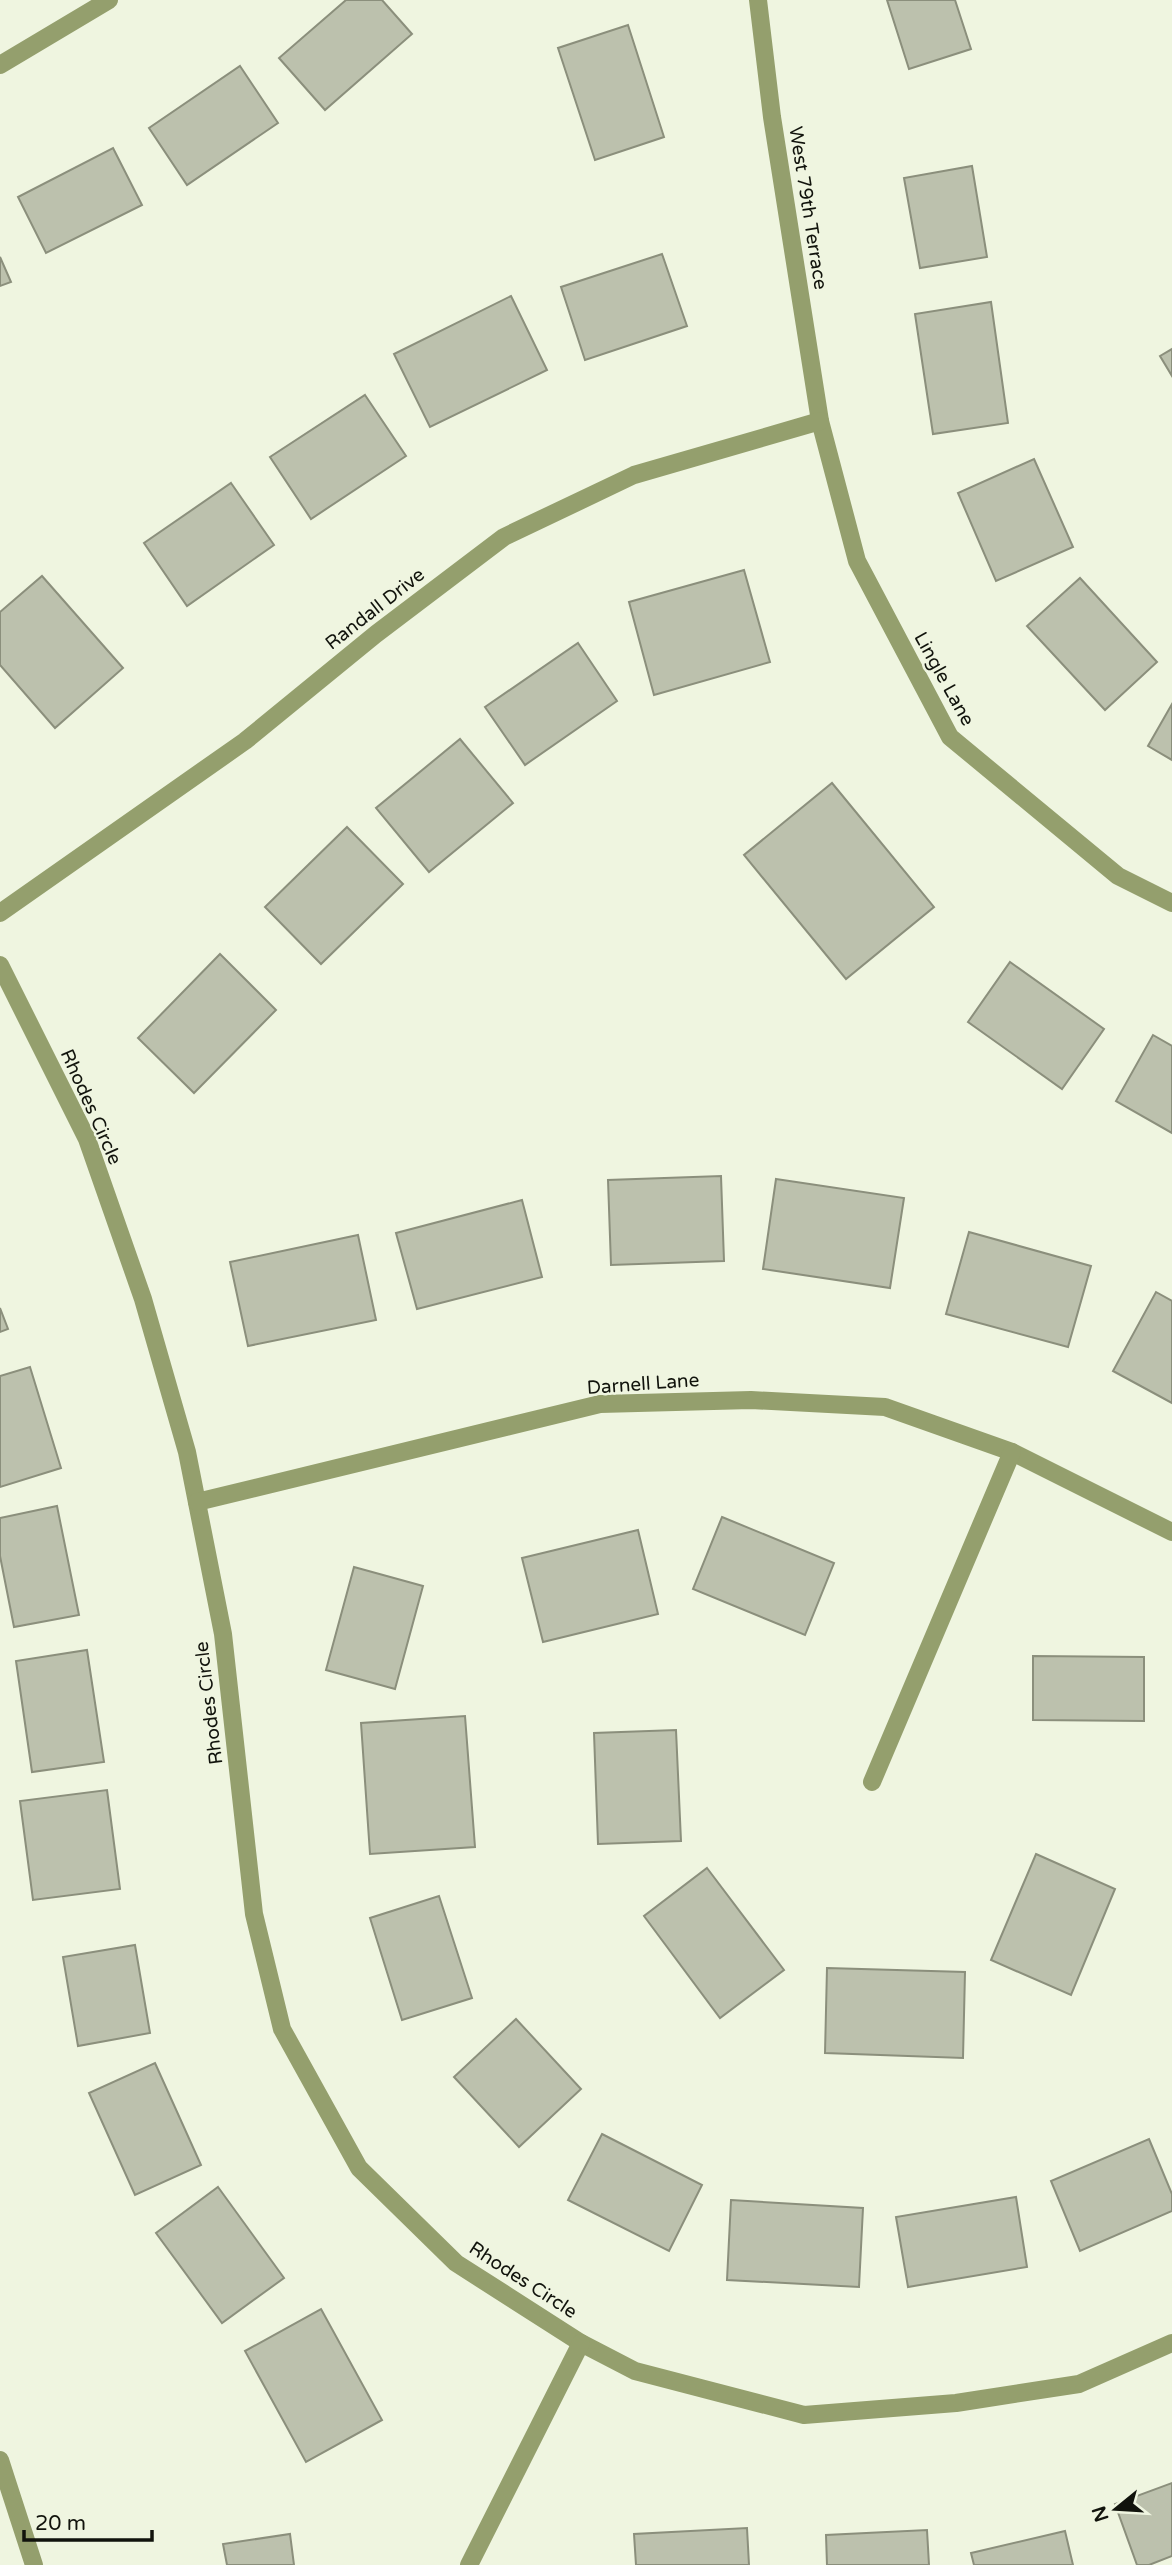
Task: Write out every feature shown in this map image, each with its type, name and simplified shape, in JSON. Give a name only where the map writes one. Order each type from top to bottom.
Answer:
[{"type":"street","points":[[0,65],[109,0]]},
{"type":"street","name":"West 79th Terrace","points":[[758,0],[772,117],[820,421]]},
{"type":"street","name":"Lingle Lane","points":[[820,421],[857,561],[950,737],[1118,876],[1172,903]]},
{"type":"street","name":"Randall Drive","points":[[0,913],[246,741],[376,634],[504,537],[634,475],[820,421]]},
{"type":"street","name":"Rhodes Circle","points":[[0,965],[87,1139],[144,1299],[187,1452],[223,1634],[254,1914],[282,2029],[359,2168],[456,2263],[581,2343],[635,2371],[804,2415],[956,2403],[1079,2384],[1172,2343]]},
{"type":"street","name":"Darnell Lane","points":[[197,1502],[600,1404],[751,1400],[885,1407],[1012,1452],[1172,1532]]},
{"type":"street","points":[[872,1782],[1012,1452]]},
{"type":"street","name":"Rhodes Circle","points":[[469,2565],[581,2343]]},
{"type":"street","points":[[0,2460],[34,2565]]},
{"type":"building","points":[[346,0],[382,0],[412,34],[325,110],[279,58]]},
{"type":"building","points":[[887,0],[955,0],[971,49],[909,69]]},
{"type":"building","points":[[628,25],[664,137],[595,160],[558,48]]},
{"type":"building","points":[[240,66],[278,123],[187,185],[149,128]]},
{"type":"building","points":[[113,148],[142,205],[46,253],[18,197]]},
{"type":"building","points":[[972,166],[987,257],[920,268],[904,178]]},
{"type":"building","points":[[662,254],[687,326],[585,360],[561,287]]},
{"type":"building","points":[[0,257],[11,282],[0,286]]},
{"type":"building","points":[[511,296],[547,370],[430,427],[394,354]]},
{"type":"building","points":[[991,302],[1008,423],[933,434],[915,314]]},
{"type":"building","points":[[1172,349],[1172,376],[1160,356]]},
{"type":"building","points":[[365,395],[406,456],[311,519],[270,457]]},
{"type":"building","points":[[1034,459],[1073,547],[996,581],[958,493]]},
{"type":"building","points":[[231,483],[274,545],[187,606],[144,543]]},
{"type":"building","points":[[744,570],[770,662],[654,695],[629,602]]},
{"type":"building","points":[[42,576],[123,668],[55,728],[0,665],[0,612]]},
{"type":"building","points":[[1080,578],[1157,662],[1105,710],[1027,626]]},
{"type":"building","points":[[578,643],[617,701],[525,765],[485,707]]},
{"type":"building","points":[[1172,704],[1172,760],[1148,746]]},
{"type":"building","points":[[460,739],[513,803],[429,872],[376,808]]},
{"type":"building","points":[[832,783],[934,907],[846,979],[744,855]]},
{"type":"building","points":[[347,827],[403,884],[321,964],[265,907]]},
{"type":"building","points":[[220,954],[276,1010],[194,1093],[138,1038]]},
{"type":"building","points":[[1010,962],[1104,1029],[1062,1089],[968,1022]]},
{"type":"building","points":[[1153,1035],[1172,1046],[1172,1133],[1116,1101]]},
{"type":"building","points":[[721,1176],[724,1261],[611,1265],[608,1180]]},
{"type":"building","points":[[776,1179],[904,1198],[890,1288],[763,1269]]},
{"type":"building","points":[[522,1200],[542,1277],[417,1309],[396,1233]]},
{"type":"building","points":[[969,1232],[1091,1266],[1068,1347],[946,1314]]},
{"type":"building","points":[[358,1235],[376,1320],[248,1346],[230,1262]]},
{"type":"building","points":[[1156,1292],[1172,1301],[1172,1403],[1113,1371]]},
{"type":"building","points":[[0,1308],[8,1329],[0,1332]]},
{"type":"building","points":[[30,1367],[61,1468],[0,1487],[0,1376]]},
{"type":"building","points":[[57,1506],[79,1615],[14,1627],[0,1556],[0,1518]]},
{"type":"building","points":[[722,1517],[834,1563],[805,1635],[693,1589]]},
{"type":"building","points":[[638,1530],[658,1614],[543,1642],[522,1558]]},
{"type":"building","points":[[354,1567],[423,1586],[395,1689],[326,1670]]},
{"type":"building","points":[[87,1650],[104,1762],[32,1772],[16,1661]]},
{"type":"building","points":[[1033,1656],[1144,1657],[1144,1721],[1033,1720]]},
{"type":"building","points":[[465,1716],[475,1847],[370,1854],[361,1723]]},
{"type":"building","points":[[676,1730],[681,1841],[598,1844],[594,1733]]},
{"type":"building","points":[[107,1790],[120,1889],[33,1900],[20,1801]]},
{"type":"building","points":[[1036,1854],[1115,1889],[1071,1995],[991,1960]]},
{"type":"building","points":[[707,1868],[784,1970],[720,2018],[644,1916]]},
{"type":"building","points":[[439,1896],[472,1998],[402,2020],[370,1918]]},
{"type":"building","points":[[135,1945],[150,2033],[78,2046],[63,1957]]},
{"type":"building","points":[[827,1968],[965,1972],[963,2058],[825,2053]]},
{"type":"building","points":[[516,2019],[581,2089],[519,2147],[454,2077]]},
{"type":"building","points":[[155,2063],[201,2165],[135,2195],[89,2093]]},
{"type":"building","points":[[602,2134],[702,2185],[669,2251],[568,2200]]},
{"type":"building","points":[[1149,2139],[1172,2194],[1172,2211],[1080,2251],[1051,2181]]},
{"type":"building","points":[[218,2187],[284,2278],[222,2323],[156,2233]]},
{"type":"building","points":[[1016,2197],[1027,2267],[908,2287],[896,2217]]},
{"type":"building","points":[[731,2200],[863,2208],[859,2287],[727,2280]]},
{"type":"building","points":[[321,2309],[382,2420],[306,2462],[245,2351]]},
{"type":"building","points":[[1172,2483],[1172,2556],[1149,2565],[1137,2565],[1115,2504]]},
{"type":"building","points":[[747,2528],[749,2565],[636,2565],[634,2534]]},
{"type":"building","points":[[927,2530],[929,2565],[827,2565],[826,2535]]},
{"type":"building","points":[[1065,2531],[1073,2565],[974,2565],[971,2553]]},
{"type":"building","points":[[290,2534],[294,2565],[227,2565],[223,2544]]}]
